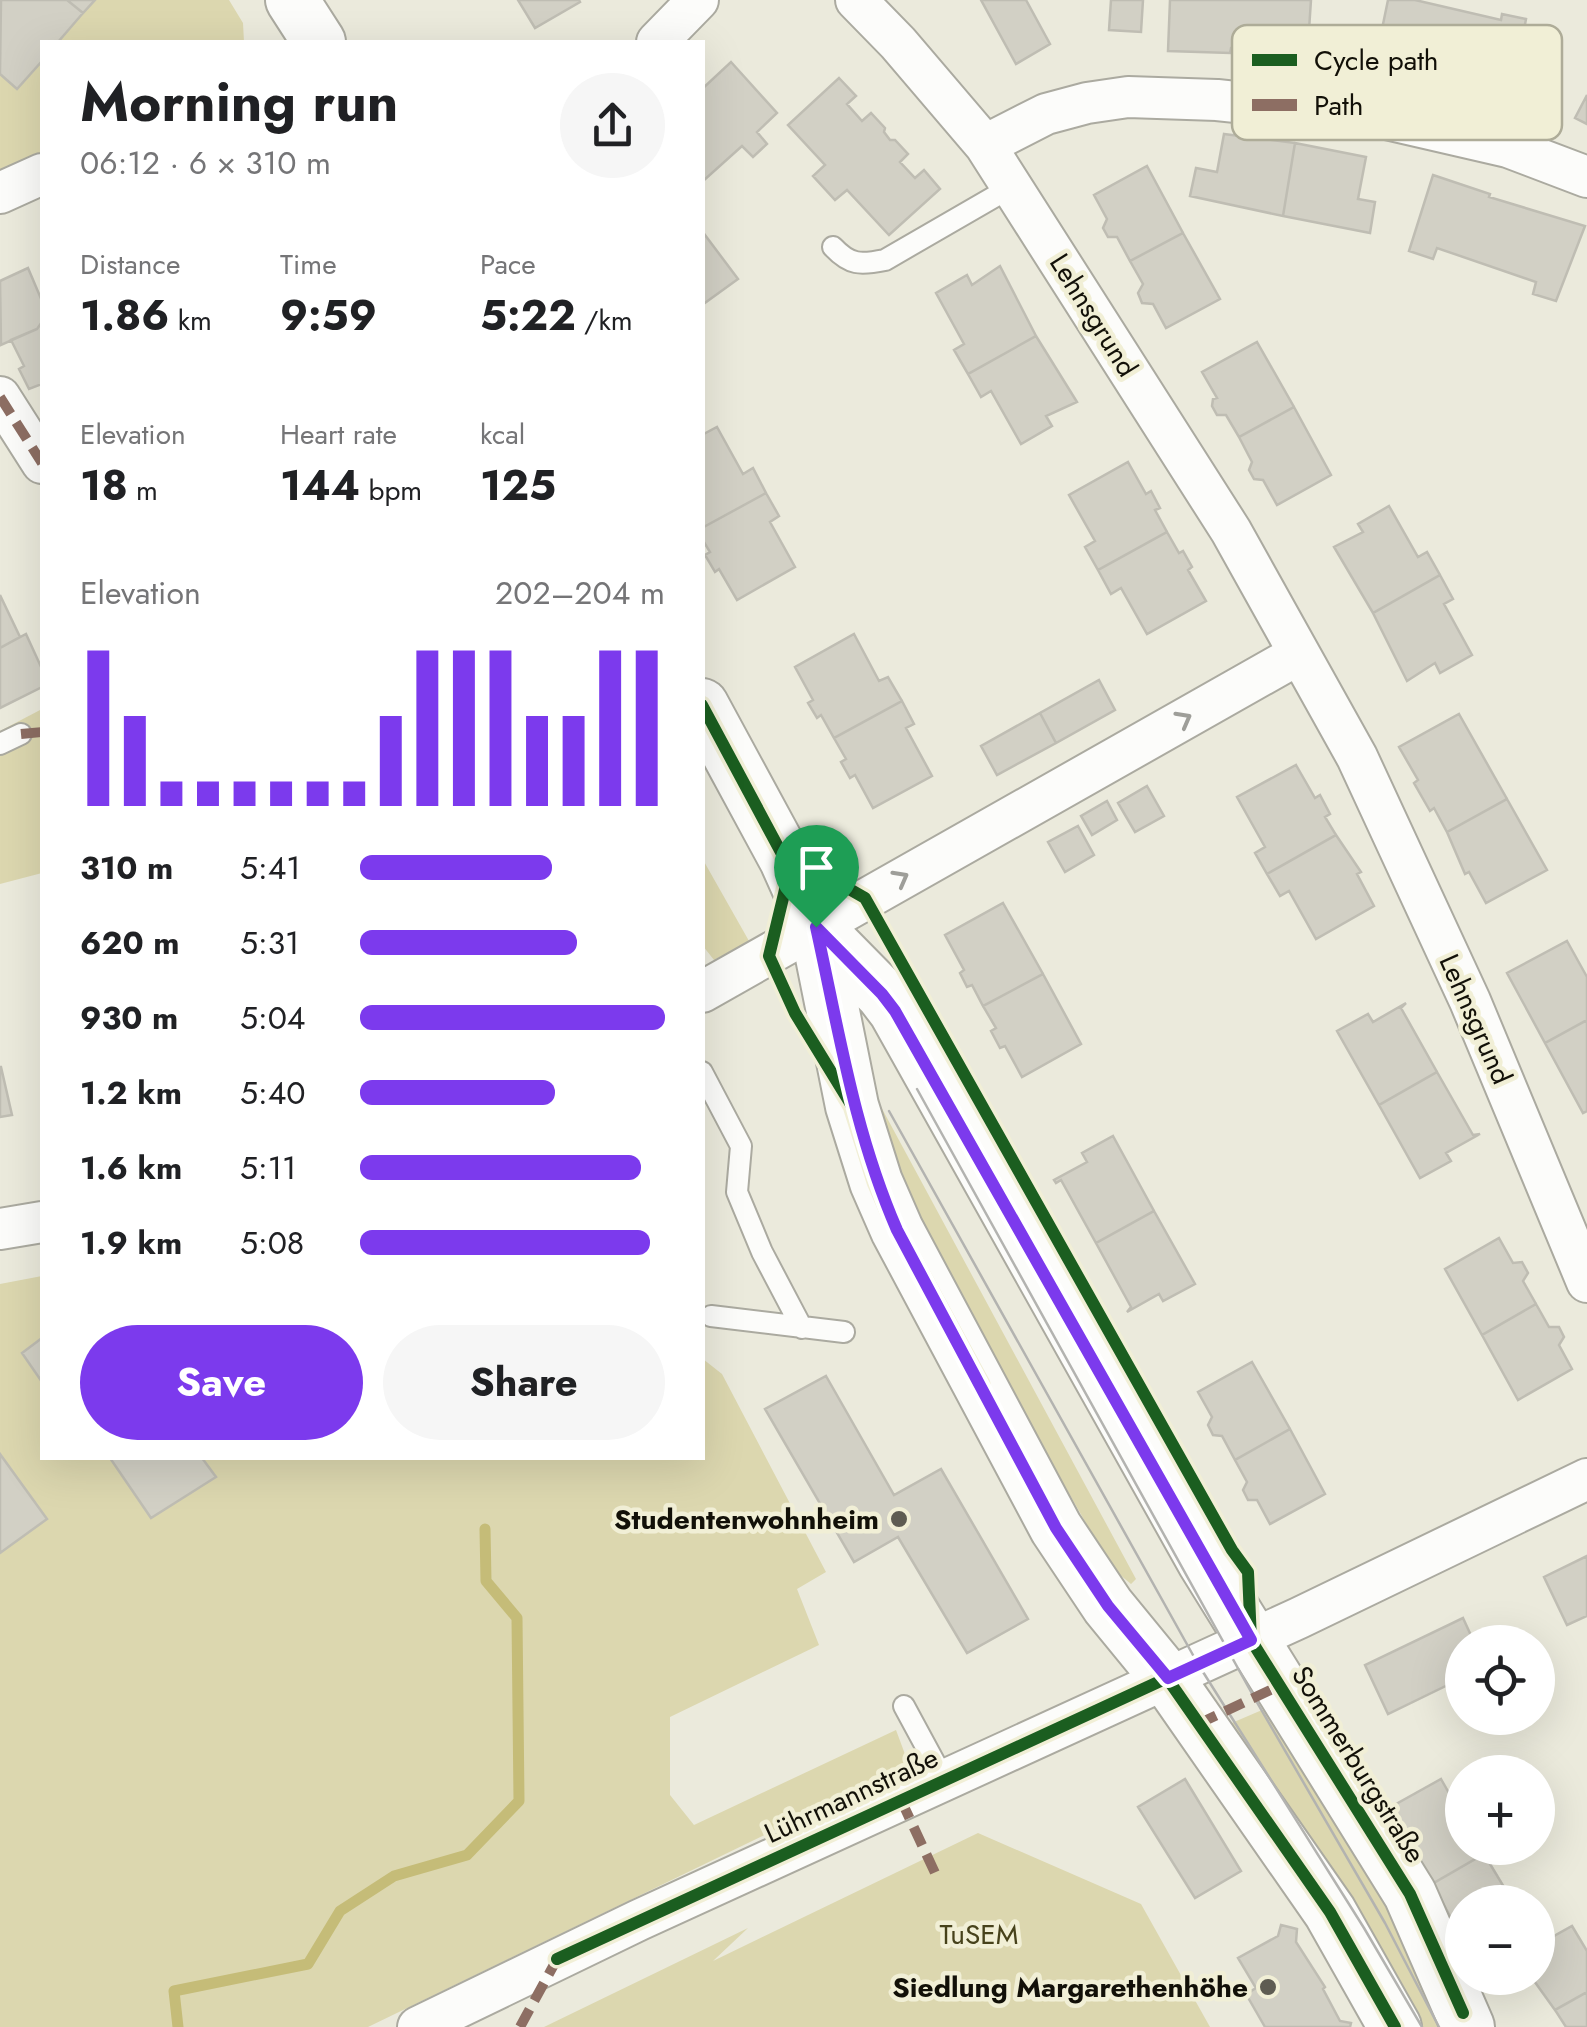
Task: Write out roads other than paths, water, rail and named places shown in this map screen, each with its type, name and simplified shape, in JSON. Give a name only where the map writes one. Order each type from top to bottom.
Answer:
[{"type":"street","points":[[292,0],[318,40]]},
{"type":"street","points":[[659,40],[698,0]]},
{"type":"street","name":"Lehnsgrund","points":[[856,0],[898,43],[985,146],[1231,530],[1357,757],[1470,1001],[1587,1282]]},
{"type":"street","points":[[985,146],[1046,114],[1087,103],[1128,97],[1232,102]]},
{"type":"street","points":[[1478,140],[1508,147],[1587,177]]},
{"type":"street","points":[[0,194],[40,175]]},
{"type":"street","points":[[0,398],[40,459]]},
{"type":"street","points":[[705,990],[1300,654]]},
{"type":"street","name":"Sommerburgstraße","points":[[705,711],[781,850],[816,927],[852,1106],[876,1182],[897,1230],[1056,1528],[1108,1606],[1168,1678],[1330,1912],[1394,2027]]},
{"type":"street","name":"Sommerburgstraße","points":[[816,927],[895,1011],[1251,1640],[1410,1894],[1470,2022]]},
{"type":"street","points":[[0,1229],[40,1222]]},
{"type":"street","name":"Lührmannstraße","points":[[418,2027],[639,1920],[1251,1640],[1587,1479]]},
{"type":"lane","points":[[832,247],[847,262],[884,260],[1013,186]]},
{"type":"lane","points":[[0,744],[21,734]]},
{"type":"lane","points":[[705,1078],[740,1146],[736,1192],[802,1328]]},
{"type":"lane","points":[[711,1316],[844,1332]]},
{"type":"lane","points":[[904,1706],[944,1780]]},
{"type":"waterway","points":[[178,2027],[174,1991],[308,1964],[340,1911],[394,1876],[467,1855],[519,1801],[517,1618],[486,1581],[485,1529]]},
{"type":"tram line","points":[[917,1089],[1255,1699],[1385,1923],[1439,2027]]},
{"type":"tram line","points":[[889,1111],[1198,1664],[1422,2027]]},
{"type":"place","name":"Studentenwohnheim","points":[[899,1519]]},
{"type":"place","name":"Siedlung Margarethenhöhe","points":[[1268,1987]]},
{"type":"park label","name":"TuSEM","points":[[979,1934]]}]
